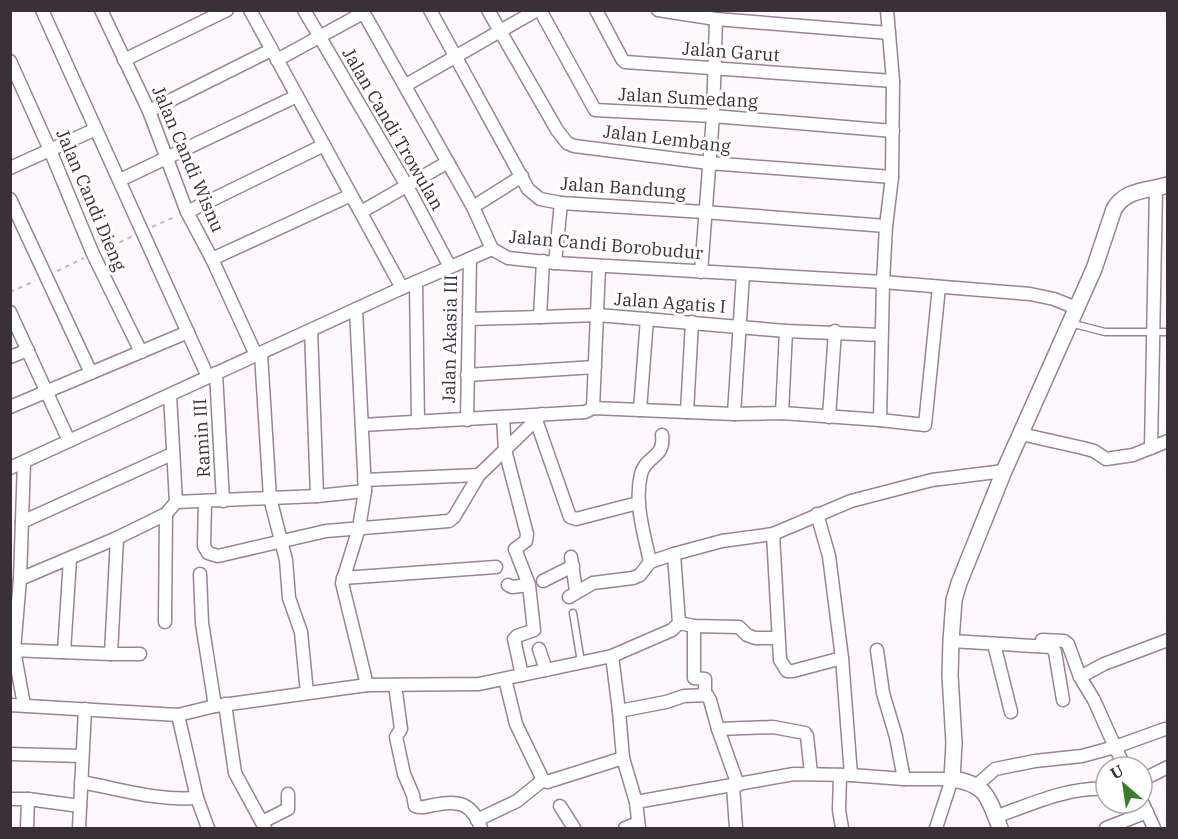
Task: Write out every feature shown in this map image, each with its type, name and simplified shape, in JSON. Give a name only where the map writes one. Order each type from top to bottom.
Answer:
[{"type":"street","points":[[42,10],[188,332],[212,375]]},
{"type":"street","name":"Jalan Candi Wisnu","points":[[101,10],[148,111],[187,212],[259,355]]},
{"type":"street","points":[[124,60],[227,10]]},
{"type":"street","points":[[250,10],[402,288]]},
{"type":"street","name":"Jalan Candi Trowulan","points":[[304,10],[407,186],[450,267]]},
{"type":"street","name":"Jalan Bandung","points":[[430,10],[528,189],[540,199],[561,203],[886,226]]},
{"type":"street","points":[[488,10],[500,32]]},
{"type":"street","points":[[406,86],[539,10]]},
{"type":"street","name":"Jalan Sumedang","points":[[539,10],[595,110],[713,116],[892,131]]},
{"type":"street","name":"Jalan Garut","points":[[596,10],[622,59],[626,62],[892,81]]},
{"type":"street","points":[[658,10],[717,19],[889,33]]},
{"type":"street","points":[[880,420],[883,282],[892,177],[892,81],[886,10]]},
{"type":"street","points":[[148,111],[319,37],[362,12]]},
{"type":"street","name":"Jalan Candi Borobudur","points":[[362,12],[473,207],[492,249],[508,258],[599,266],[883,282],[1030,294],[1054,299],[1076,308]]},
{"type":"street","points":[[701,272],[713,116],[717,19]]},
{"type":"street","name":"Jalan Lembang","points":[[500,32],[567,143],[574,146],[709,163],[892,177]]},
{"type":"street","name":"Jalan Candi Dieng","points":[[10,61],[93,254],[141,352]]},
{"type":"street","points":[[120,180],[297,96]]},
{"type":"street","points":[[10,168],[96,129]]},
{"type":"street","points":[[187,212],[324,145]]},
{"type":"street","points":[[361,212],[448,162]]},
{"type":"street","points":[[473,207],[522,176]]},
{"type":"street","points":[[936,828],[952,779],[954,743],[950,675],[951,638],[954,600],[959,583],[1004,471],[1094,268],[1114,209],[1119,200],[1128,194],[1162,187],[1153,333],[1151,448]]},
{"type":"street","points":[[212,259],[351,195]]},
{"type":"street","points":[[10,199],[91,373]]},
{"type":"street","points":[[540,317],[561,203]]},
{"type":"street","points":[[10,468],[492,249]]},
{"type":"street","name":"Jalan Akasia III","points":[[467,420],[470,259]]},
{"type":"street","points":[[593,408],[599,266]]},
{"type":"street","points":[[734,414],[743,274]]},
{"type":"street","points":[[416,282],[418,422]]},
{"type":"street","points":[[362,425],[539,417],[585,412],[593,408],[734,414],[782,413],[926,425],[939,288]]},
{"type":"street","points":[[356,309],[365,486],[359,528],[343,578],[343,590],[367,685]]},
{"type":"street","points":[[10,312],[69,441]]},
{"type":"street","name":"Jalan Agatis I","points":[[469,319],[598,315],[786,331],[881,335]]},
{"type":"street","points":[[640,410],[646,319]]},
{"type":"street","points":[[687,412],[692,322]]},
{"type":"street","points":[[311,330],[316,496]]},
{"type":"street","points":[[782,413],[786,331]]},
{"type":"street","points":[[10,407],[188,332]]},
{"type":"street","points":[[829,417],[835,332]]},
{"type":"street","points":[[10,357],[28,350]]},
{"type":"street","points":[[259,355],[270,498],[282,542],[290,598],[301,632],[307,693]]},
{"type":"street","points":[[467,375],[595,367]]},
{"type":"street","name":"Ramin III","points":[[212,375],[223,501]]},
{"type":"street","points":[[20,579],[70,559],[166,514],[176,502],[170,395]]},
{"type":"street","points":[[205,501],[204,546],[208,553],[218,556],[326,531],[442,522],[454,517],[479,475],[539,417]]},
{"type":"street","points":[[539,417],[570,518],[576,519],[638,503]]},
{"type":"street","points":[[503,418],[505,450],[528,534],[526,541],[515,549],[529,585],[534,630],[514,639],[522,675]]},
{"type":"street","points":[[1021,434],[1088,450],[1106,459],[1133,455],[1167,442]]},
{"type":"street","points":[[650,562],[638,503],[641,474],[645,466],[660,452],[663,435]]},
{"type":"street","points":[[22,522],[172,454]]},
{"type":"street","points":[[24,462],[20,579],[12,650],[24,705]]},
{"type":"street","points":[[543,582],[572,561],[573,594],[593,583],[633,578],[640,575],[650,562],[674,554],[722,541],[773,534],[851,501],[932,480],[1004,471]]},
{"type":"street","points":[[176,502],[316,496],[365,486],[479,475]]},
{"type":"street","points":[[165,622],[166,514]]},
{"type":"street","points":[[817,514],[829,556],[842,658],[846,775],[839,810],[842,828]]},
{"type":"street","points":[[773,534],[780,660],[787,671],[842,658]]},
{"type":"street","points":[[111,654],[117,538]]},
{"type":"street","points":[[10,705],[178,715],[220,705],[367,685],[479,684],[612,656],[672,630],[679,623],[674,554]]},
{"type":"street","points":[[64,652],[70,559]]},
{"type":"street","points":[[343,578],[496,567]]},
{"type":"street","points":[[200,574],[202,623],[236,773],[243,790],[264,825],[288,809],[288,794]]},
{"type":"street","points":[[508,585],[512,587],[529,585]]},
{"type":"street","points":[[679,623],[694,626],[739,627],[747,635],[755,638],[778,638]]},
{"type":"street","points":[[694,626],[693,678],[705,680],[705,695],[710,700],[736,785],[736,828]]},
{"type":"street","points":[[951,638],[994,644],[1052,647],[1055,652],[1063,700]]},
{"type":"street","points":[[951,638],[1064,641],[1068,644],[1080,677],[1094,700],[1118,755]]},
{"type":"street","points":[[1080,677],[1104,664],[1167,640]]},
{"type":"street","points":[[994,644],[1011,712]]},
{"type":"street","points":[[539,649],[546,670]]},
{"type":"street","points":[[12,650],[140,654]]},
{"type":"street","points":[[877,650],[883,693],[898,744],[904,779]]},
{"type":"street","points":[[612,656],[623,758],[636,802],[638,826],[625,828]]},
{"type":"street","points":[[505,679],[516,724],[543,780]]},
{"type":"street","points":[[395,685],[401,729],[396,737],[404,774],[415,806],[421,808],[448,802],[468,806],[479,824],[517,801],[543,780],[550,781],[623,758]]},
{"type":"street","points":[[619,711],[684,696],[705,695]]},
{"type":"street","points":[[79,828],[85,709]]},
{"type":"street","points":[[178,715],[197,798],[208,828]]},
{"type":"street","points":[[718,729],[774,727],[805,733],[811,773]]},
{"type":"street","points":[[977,785],[990,772],[1012,765],[1082,756],[1165,729]]},
{"type":"street","points":[[10,754],[82,756]]},
{"type":"street","points":[[636,802],[811,773],[904,779],[952,779],[977,785],[983,791],[998,823],[1058,794],[1094,788]]},
{"type":"street","points":[[81,782],[171,799],[197,798]]},
{"type":"street","points":[[10,799],[80,806]]},
{"type":"street","points":[[27,828],[28,799]]},
{"type":"street","points":[[560,806],[574,828]]},
{"type":"street","points":[[1106,828],[1128,815]]},
{"type":"lane","points":[[1070,322],[1105,332],[1167,332]]},
{"type":"lane","points":[[573,613],[581,662]]}]
